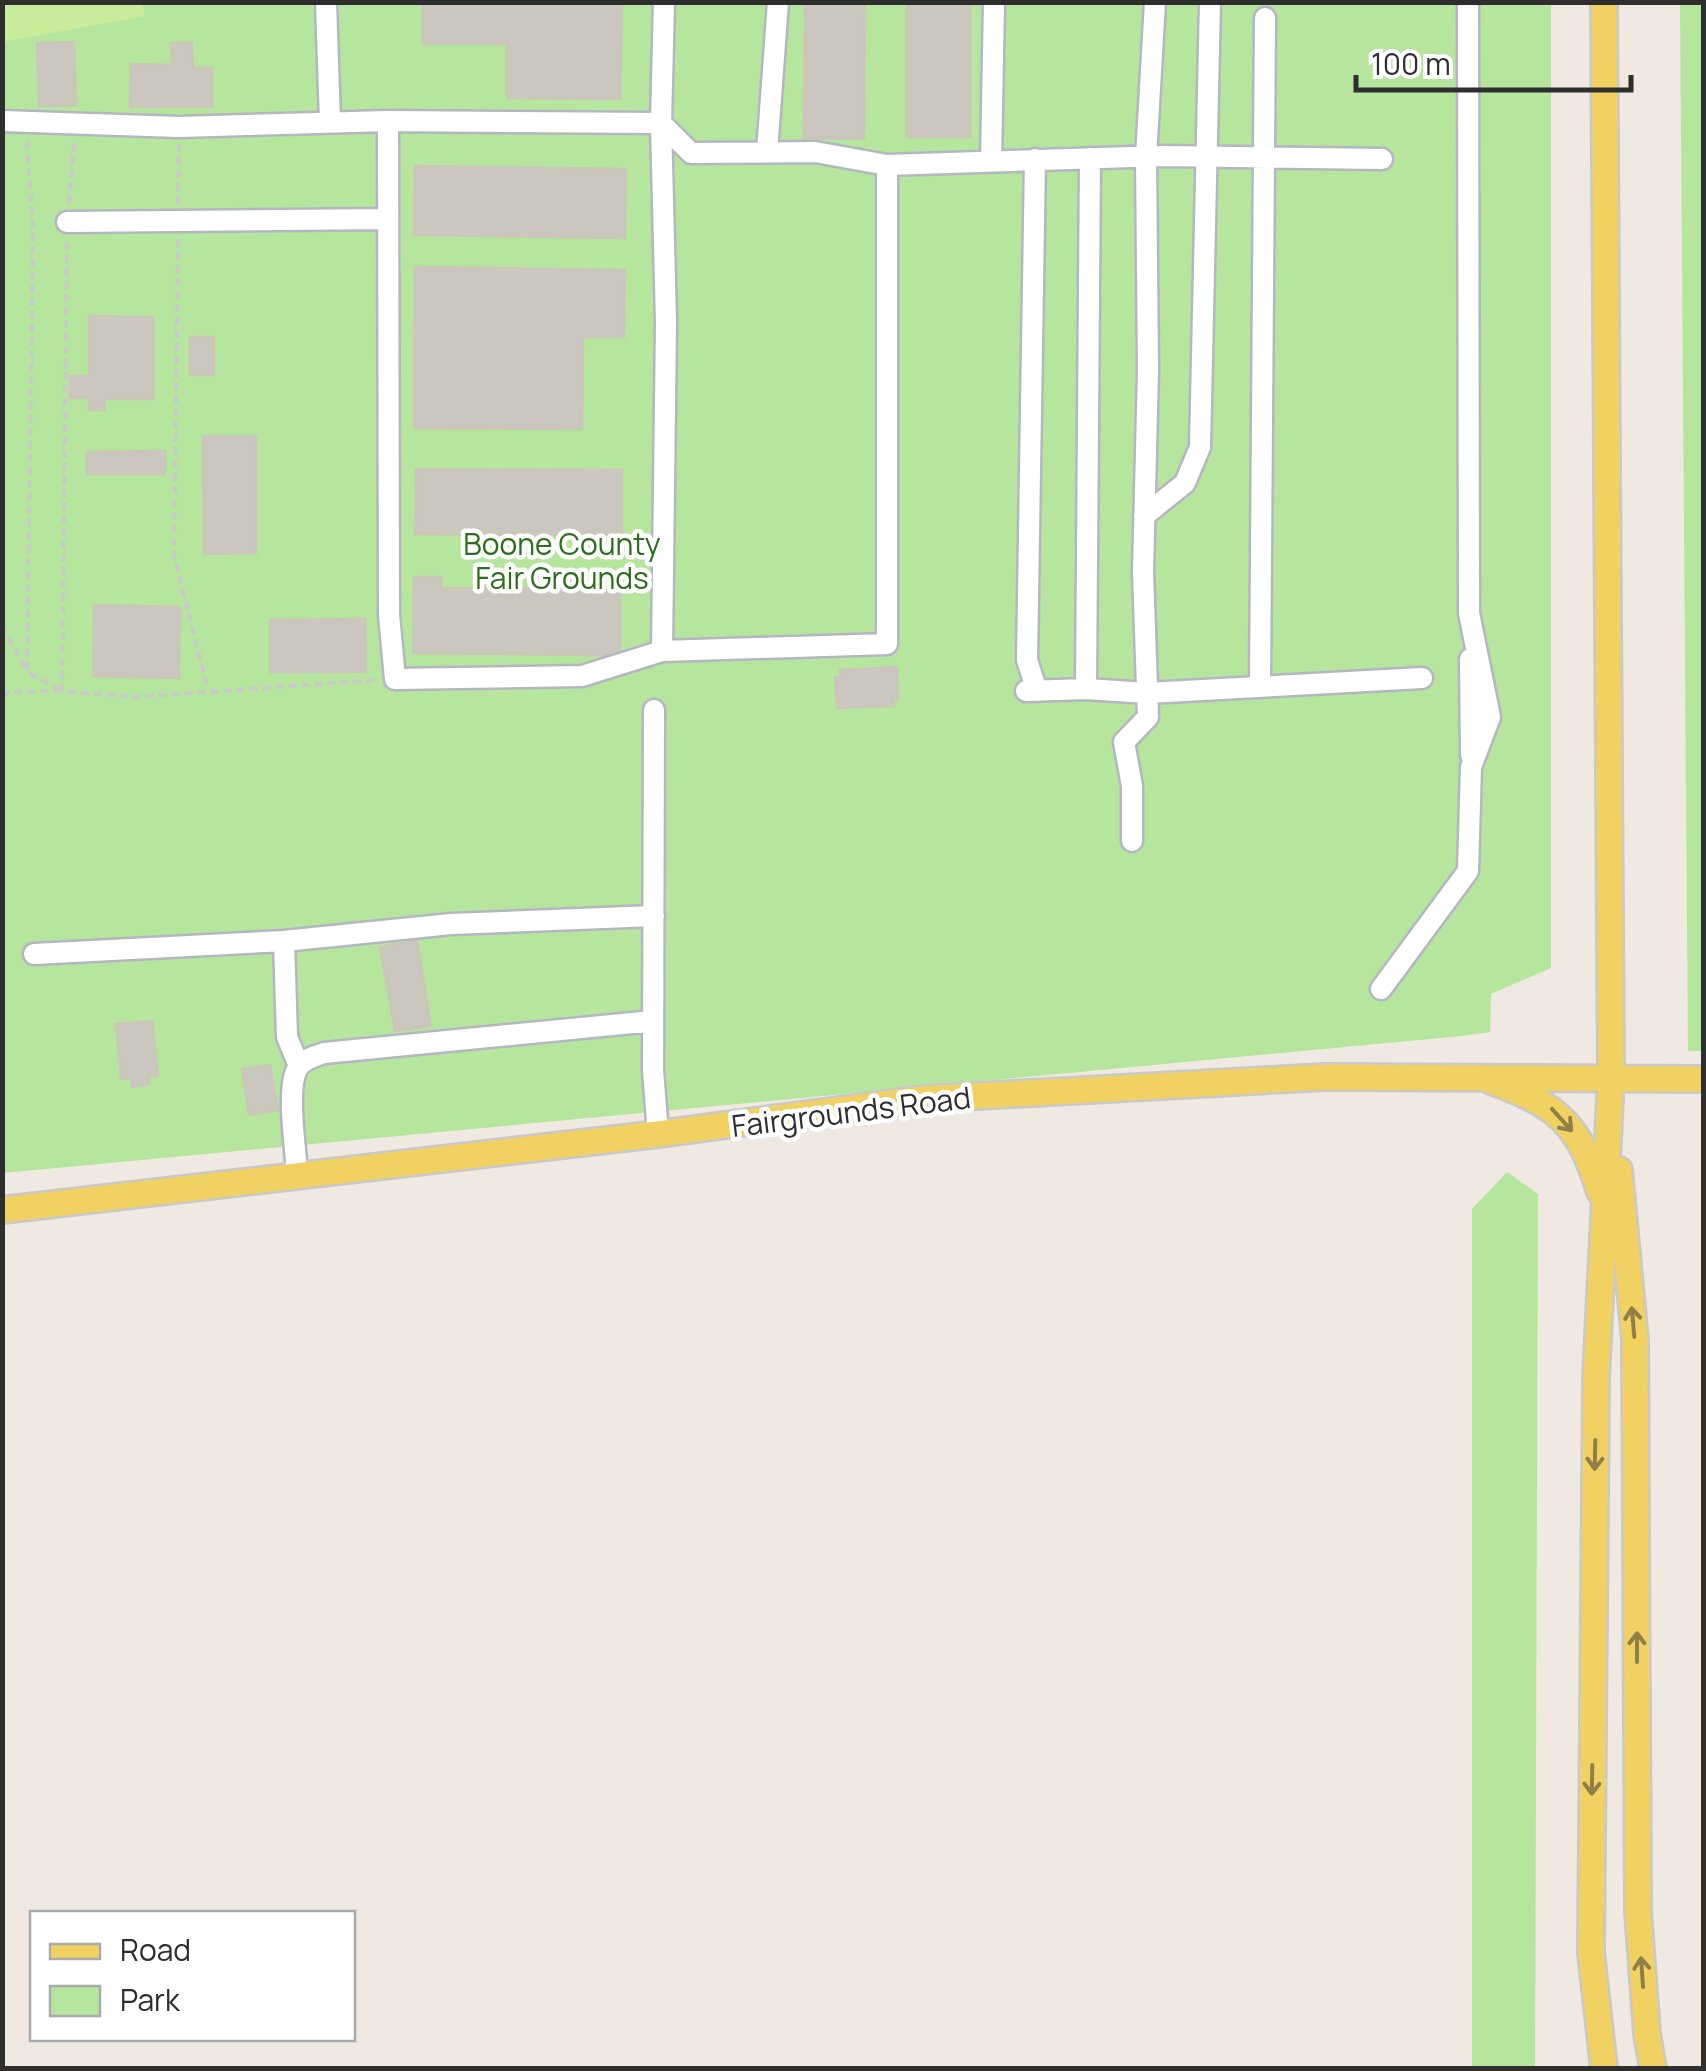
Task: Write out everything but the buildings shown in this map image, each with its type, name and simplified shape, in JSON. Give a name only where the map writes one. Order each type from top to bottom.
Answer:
[{"type":"main road","points":[[1604,2],[1611,1078],[1596,1378],[1590,1953],[1604,2068]]},
{"type":"main road","points":[[1477,1076],[1533,1097],[1555,1110],[1576,1135],[1592,1167],[1604,1208]]},
{"type":"main road","name":"Fairgrounds Road","points":[[2,1210],[658,1134],[922,1099],[1326,1077],[1704,1078]]},
{"type":"main road","points":[[1611,1078],[1635,1340],[1638,1912],[1647,2034],[1654,2068]]},
{"type":"lane","points":[[326,2],[330,122]]},
{"type":"lane","points":[[662,651],[664,2]]},
{"type":"lane","points":[[767,152],[778,2]]},
{"type":"lane","points":[[991,161],[994,2]]},
{"type":"lane","points":[[1132,841],[1132,786],[1124,742],[1148,717],[1144,516],[1148,370],[1146,157],[1155,2]]},
{"type":"lane","points":[[1144,516],[1184,482],[1200,447],[1210,2]]},
{"type":"lane","points":[[1382,989],[1468,871],[1468,2]]},
{"type":"lane","points":[[1260,687],[1264,18]]},
{"type":"lane","points":[[388,120],[389,614],[395,679],[582,676],[662,651],[887,644],[886,165]]},
{"type":"lane","points":[[2,121],[180,127],[388,120],[661,123],[690,153],[815,152],[886,165],[1146,157],[1382,159]]},
{"type":"lane","points":[[1086,689],[1090,158]]},
{"type":"lane","points":[[1035,159],[1027,660],[1031,691],[1148,693],[1422,678]]},
{"type":"lane","points":[[67,222],[388,219]]},
{"type":"lane","points":[[654,710],[653,1020],[658,1134]]},
{"type":"lane","points":[[34,954],[284,941],[452,924],[654,916]]},
{"type":"lane","points":[[284,941],[287,1036],[299,1066],[292,1088],[297,1175]]},
{"type":"lane","points":[[299,1066],[324,1053],[653,1020]]},
{"type":"path","points":[[26,121],[33,230],[27,672]]},
{"type":"path","points":[[62,691],[67,222],[76,123]]},
{"type":"path","points":[[180,127],[174,555],[208,690]]},
{"type":"path","points":[[2,626],[27,672],[62,691]]},
{"type":"path","points":[[2,696],[12,692],[62,691],[134,697],[395,679]]},
{"type":"green space","points":[[3,2],[142,3],[145,16],[3,42]]},
{"type":"green space","name":"Boone County Fair Grounds","points":[[3,3],[1551,3],[1551,968],[1491,994],[1490,1032],[1462,1036],[3,1173]]},
{"type":"green space","points":[[1680,3],[1704,3],[1703,1051],[1688,1051]]},
{"type":"green space","points":[[1507,1172],[1538,1194],[1535,2068],[1472,2068],[1472,1209]]}]
